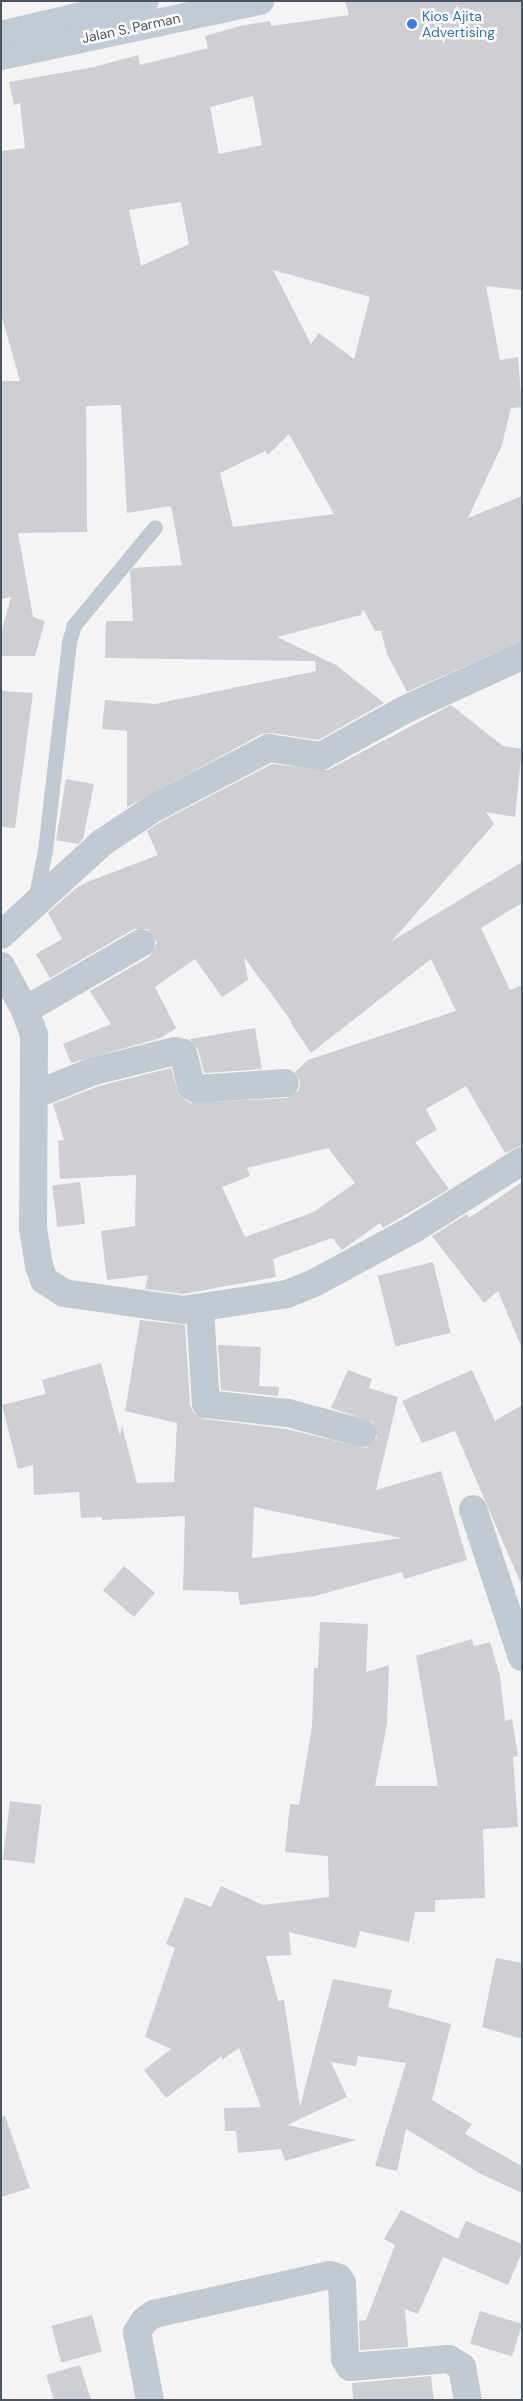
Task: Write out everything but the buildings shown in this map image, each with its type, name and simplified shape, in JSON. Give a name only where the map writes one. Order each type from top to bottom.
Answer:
[{"type":"main road","name":"Jalan S. Parman","points":[[1,34],[91,8],[145,1]]},
{"type":"main road","name":"Jalan S. Parman","points":[[1,56],[260,1]]},
{"type":"street","points":[[1,935],[102,842],[132,820],[269,748],[321,756],[404,710],[522,656]]},
{"type":"street","points":[[25,1010],[141,943]]},
{"type":"street","points":[[1,966],[25,1010],[34,1035],[33,1228],[44,1280],[64,1293],[183,1310],[258,1301],[314,1283],[423,1224],[522,1161]]},
{"type":"street","points":[[34,1096],[106,1067],[180,1051],[184,1057],[191,1086],[197,1089],[285,1083]]},
{"type":"street","points":[[200,1309],[206,1404],[288,1413],[362,1433]]},
{"type":"street","points":[[473,1510],[522,1657]]},
{"type":"street","points":[[150,2400],[137,2332],[145,2320],[154,2314],[330,2275],[339,2278],[342,2283],[345,2359],[350,2367],[449,2359],[462,2366],[468,2400]]},
{"type":"lane","points":[[35,904],[45,850],[69,642],[74,625],[155,527]]},
{"type":"place","name":"Kios Ajita Advertising","points":[[412,24]]}]
